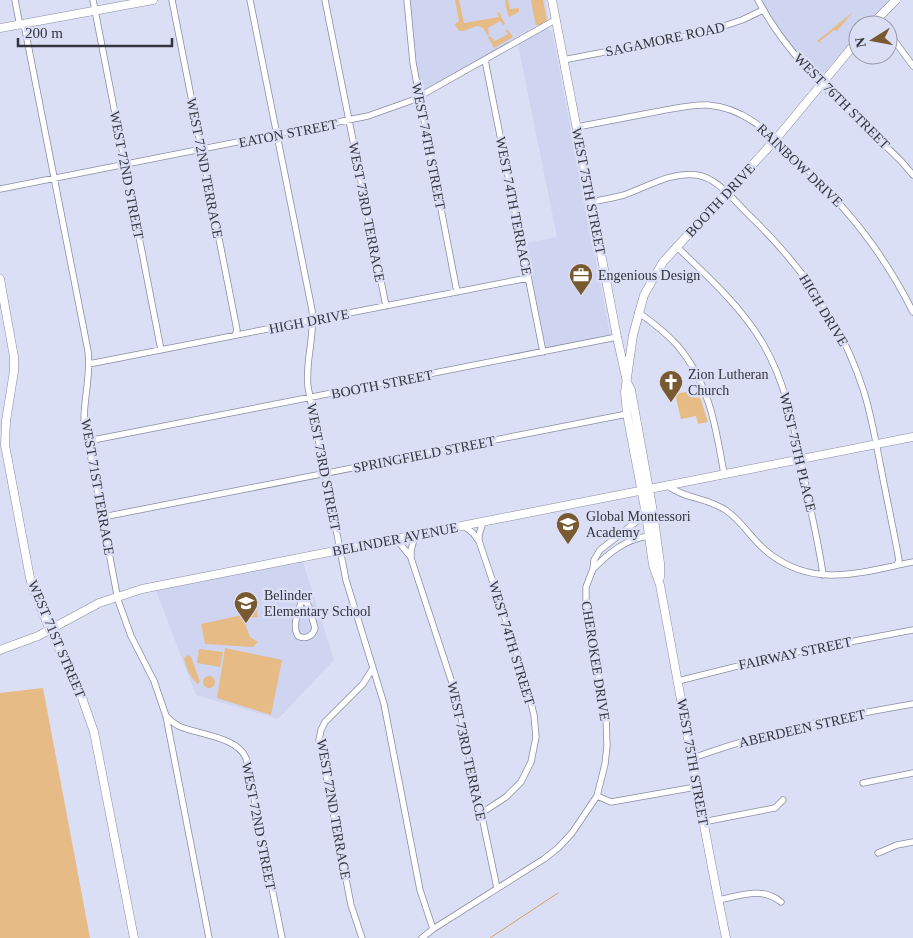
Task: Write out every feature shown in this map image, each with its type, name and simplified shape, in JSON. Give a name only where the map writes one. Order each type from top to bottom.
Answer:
[{"type":"street","name":"WEST 71ST TERRACE","points":[[15,0],[18,18],[25,29],[88,351],[89,374],[84,421],[118,596],[124,620],[154,681],[166,716],[209,938]]},
{"type":"street","name":"WEST 72ND STREET","points":[[93,0],[161,350]]},
{"type":"street","points":[[0,28],[153,0]]},
{"type":"street","name":"WEST 72ND TERRACE","points":[[172,0],[237,330],[235,336]]},
{"type":"street","name":"WEST 73RD STREET","points":[[250,0],[312,310],[307,373],[340,550],[352,603],[384,704],[420,890],[433,929]]},
{"type":"street","name":"WEST 73RD TERRACE","points":[[325,0],[386,306]]},
{"type":"street","name":"WEST 74TH STREET","points":[[406,0],[412,63],[457,292]]},
{"type":"street","name":"WEST 75TH STREET","points":[[552,0],[617,337],[627,382],[631,390],[646,490],[660,563],[660,586]]},
{"type":"street","name":"WEST 76TH STREET","points":[[758,0],[794,54],[913,175]]},
{"type":"street","points":[[881,15],[896,0]]},
{"type":"street","name":"SAGAMORE ROAD","points":[[564,60],[703,33],[742,20],[763,10]]},
{"type":"street","name":"EATON STREET","points":[[0,189],[350,121],[386,110],[419,96],[555,20]]},
{"type":"street","points":[[898,46],[913,66]]},
{"type":"street","name":"BOOTH DRIVE","points":[[627,382],[638,312],[644,295],[663,262],[776,140],[848,52]]},
{"type":"street","name":"WEST 74TH TERRACE","points":[[485,60],[543,352]]},
{"type":"street","name":"RAINBOW DRIVE","points":[[577,127],[687,106],[707,105],[732,110],[746,116],[758,123],[824,186],[858,224],[888,266],[913,312]]},
{"type":"street","name":"HIGH DRIVE","points":[[591,202],[613,198],[674,177],[688,175],[706,178],[726,193],[783,250],[822,301],[854,363],[867,404],[876,444],[899,560],[897,565]]},
{"type":"street","name":"WEST 75TH PLACE","points":[[676,246],[740,310],[772,360],[788,399],[823,575]]},
{"type":"street","name":"HIGH DRIVE","points":[[89,364],[528,278]]},
{"type":"street","name":"WEST 71ST STREET","points":[[0,279],[14,357],[14,371],[5,431],[6,453],[30,578],[50,630],[80,692],[94,732],[134,938]]},
{"type":"street","points":[[638,312],[664,332],[696,372],[708,399],[714,419],[724,474]]},
{"type":"street","name":"BOOTH STREET","points":[[88,441],[617,337]]},
{"type":"street","name":"WEST 75TH STREET","points":[[627,382],[625,392],[627,414],[646,490],[646,514],[654,565],[660,586],[693,758],[696,787],[726,938]]},
{"type":"street","name":"SPRINGFIELD STREET","points":[[103,517],[627,414]]},
{"type":"street","name":"BELINDER AVENUE","points":[[0,650],[28,641],[93,606],[142,589],[913,437]]},
{"type":"street","points":[[668,486],[677,493],[702,498],[726,510],[738,520],[764,550],[783,563],[806,573],[844,576],[913,562]]},
{"type":"street","name":"CHEROKEE DRIVE","points":[[422,938],[497,888],[536,865],[558,848],[572,833],[597,796],[605,764],[608,734],[586,608],[586,587],[594,560],[600,550],[646,514]]},
{"type":"street","name":"WEST 74TH STREET","points":[[479,541],[482,522]]},
{"type":"street","name":"WEST 74TH STREET","points":[[464,526],[479,541],[524,674],[534,715],[536,737],[531,762],[521,782],[506,797],[480,814]]},
{"type":"street","name":"WEST 73RD TERRACE","points":[[415,536],[410,550],[411,558],[457,698],[497,888]]},
{"type":"street","points":[[592,569],[615,549],[632,540],[649,536]]},
{"type":"street","name":"WEST 73RD TERRACE","points":[[396,540],[411,558]]},
{"type":"street","points":[[303,597],[309,607],[315,628],[311,636],[305,638],[298,636],[295,630],[298,609],[303,597]]},
{"type":"street","name":"FAIRWAY STREET","points":[[678,681],[786,654],[913,630]]},
{"type":"street","name":"WEST 72ND TERRACE","points":[[362,938],[351,905],[320,740],[321,730],[325,722],[363,684],[373,668]]},
{"type":"street","name":"ABERDEEN STREET","points":[[693,758],[760,736],[913,704]]},
{"type":"street","name":"WEST 72ND STREET","points":[[166,716],[180,727],[230,743],[244,753],[282,938]]},
{"type":"street","points":[[170,735],[180,727]]},
{"type":"street","points":[[863,782],[913,773]]},
{"type":"street","points":[[597,796],[611,802],[696,787]]},
{"type":"street","points":[[703,822],[775,808],[782,800]]},
{"type":"street","points":[[878,853],[897,845],[913,842]]},
{"type":"street","points":[[718,900],[757,892],[770,894],[781,902]]},
{"type":"shaded area","points":[[409,0],[545,0],[548,18],[422,91],[419,88],[415,64]]},
{"type":"shaded area","points":[[455,0],[459,0],[464,23],[499,17],[497,13],[499,12],[505,24],[503,25],[500,21],[488,28],[488,36],[483,28],[478,26],[465,31],[459,30],[455,24],[459,21]]},
{"type":"shaded area","points":[[505,0],[508,0],[510,9],[519,8],[519,12],[509,17]]},
{"type":"shaded area","points":[[531,0],[543,0],[547,20],[540,25],[536,25]]},
{"type":"shaded area","points":[[761,0],[892,0],[876,15],[848,15],[848,45],[821,76],[814,72],[793,49]]},
{"type":"shaded area","points":[[848,16],[837,31],[834,30],[820,41],[822,44],[817,41]]},
{"type":"shaded area","points":[[547,28],[552,32],[610,334],[550,348],[545,344],[525,243],[557,237],[518,44]]},
{"type":"shaded area","points":[[507,29],[513,37],[494,48],[488,37],[490,36],[495,41],[508,34]]},
{"type":"shaded area","points":[[691,391],[699,394],[708,422],[698,424],[696,416],[681,419],[675,394]]},
{"type":"shaded area","name":"Belinder Elementary School","points":[[302,559],[334,660],[278,719],[196,695],[155,588]]},
{"type":"shaded area","points":[[256,607],[258,617],[249,618],[246,627],[250,637],[258,642],[253,647],[205,644],[201,624],[242,615],[247,609]]},
{"type":"shaded area","points":[[225,648],[282,660],[271,715],[217,698]]},
{"type":"shaded area","points":[[199,649],[223,652],[220,667],[197,663]]},
{"type":"shaded area","points":[[187,655],[191,657],[200,682],[198,684],[186,666],[184,659]]},
{"type":"shaded area","points":[[209,676],[215,682],[209,688],[203,682]]},
{"type":"shaded area","points":[[43,688],[90,938],[0,938],[0,693]]},
{"type":"waterway","points":[[490,938],[558,893]]},
{"type":"place","name":"Engenious Design","points":[[581,296]]},
{"type":"place","name":"Zion Lutheran Church","points":[[671,403]]},
{"type":"place","name":"Global Montessori Academy","points":[[568,545]]},
{"type":"place","name":"Belinder Elementary School","points":[[246,624]]}]
